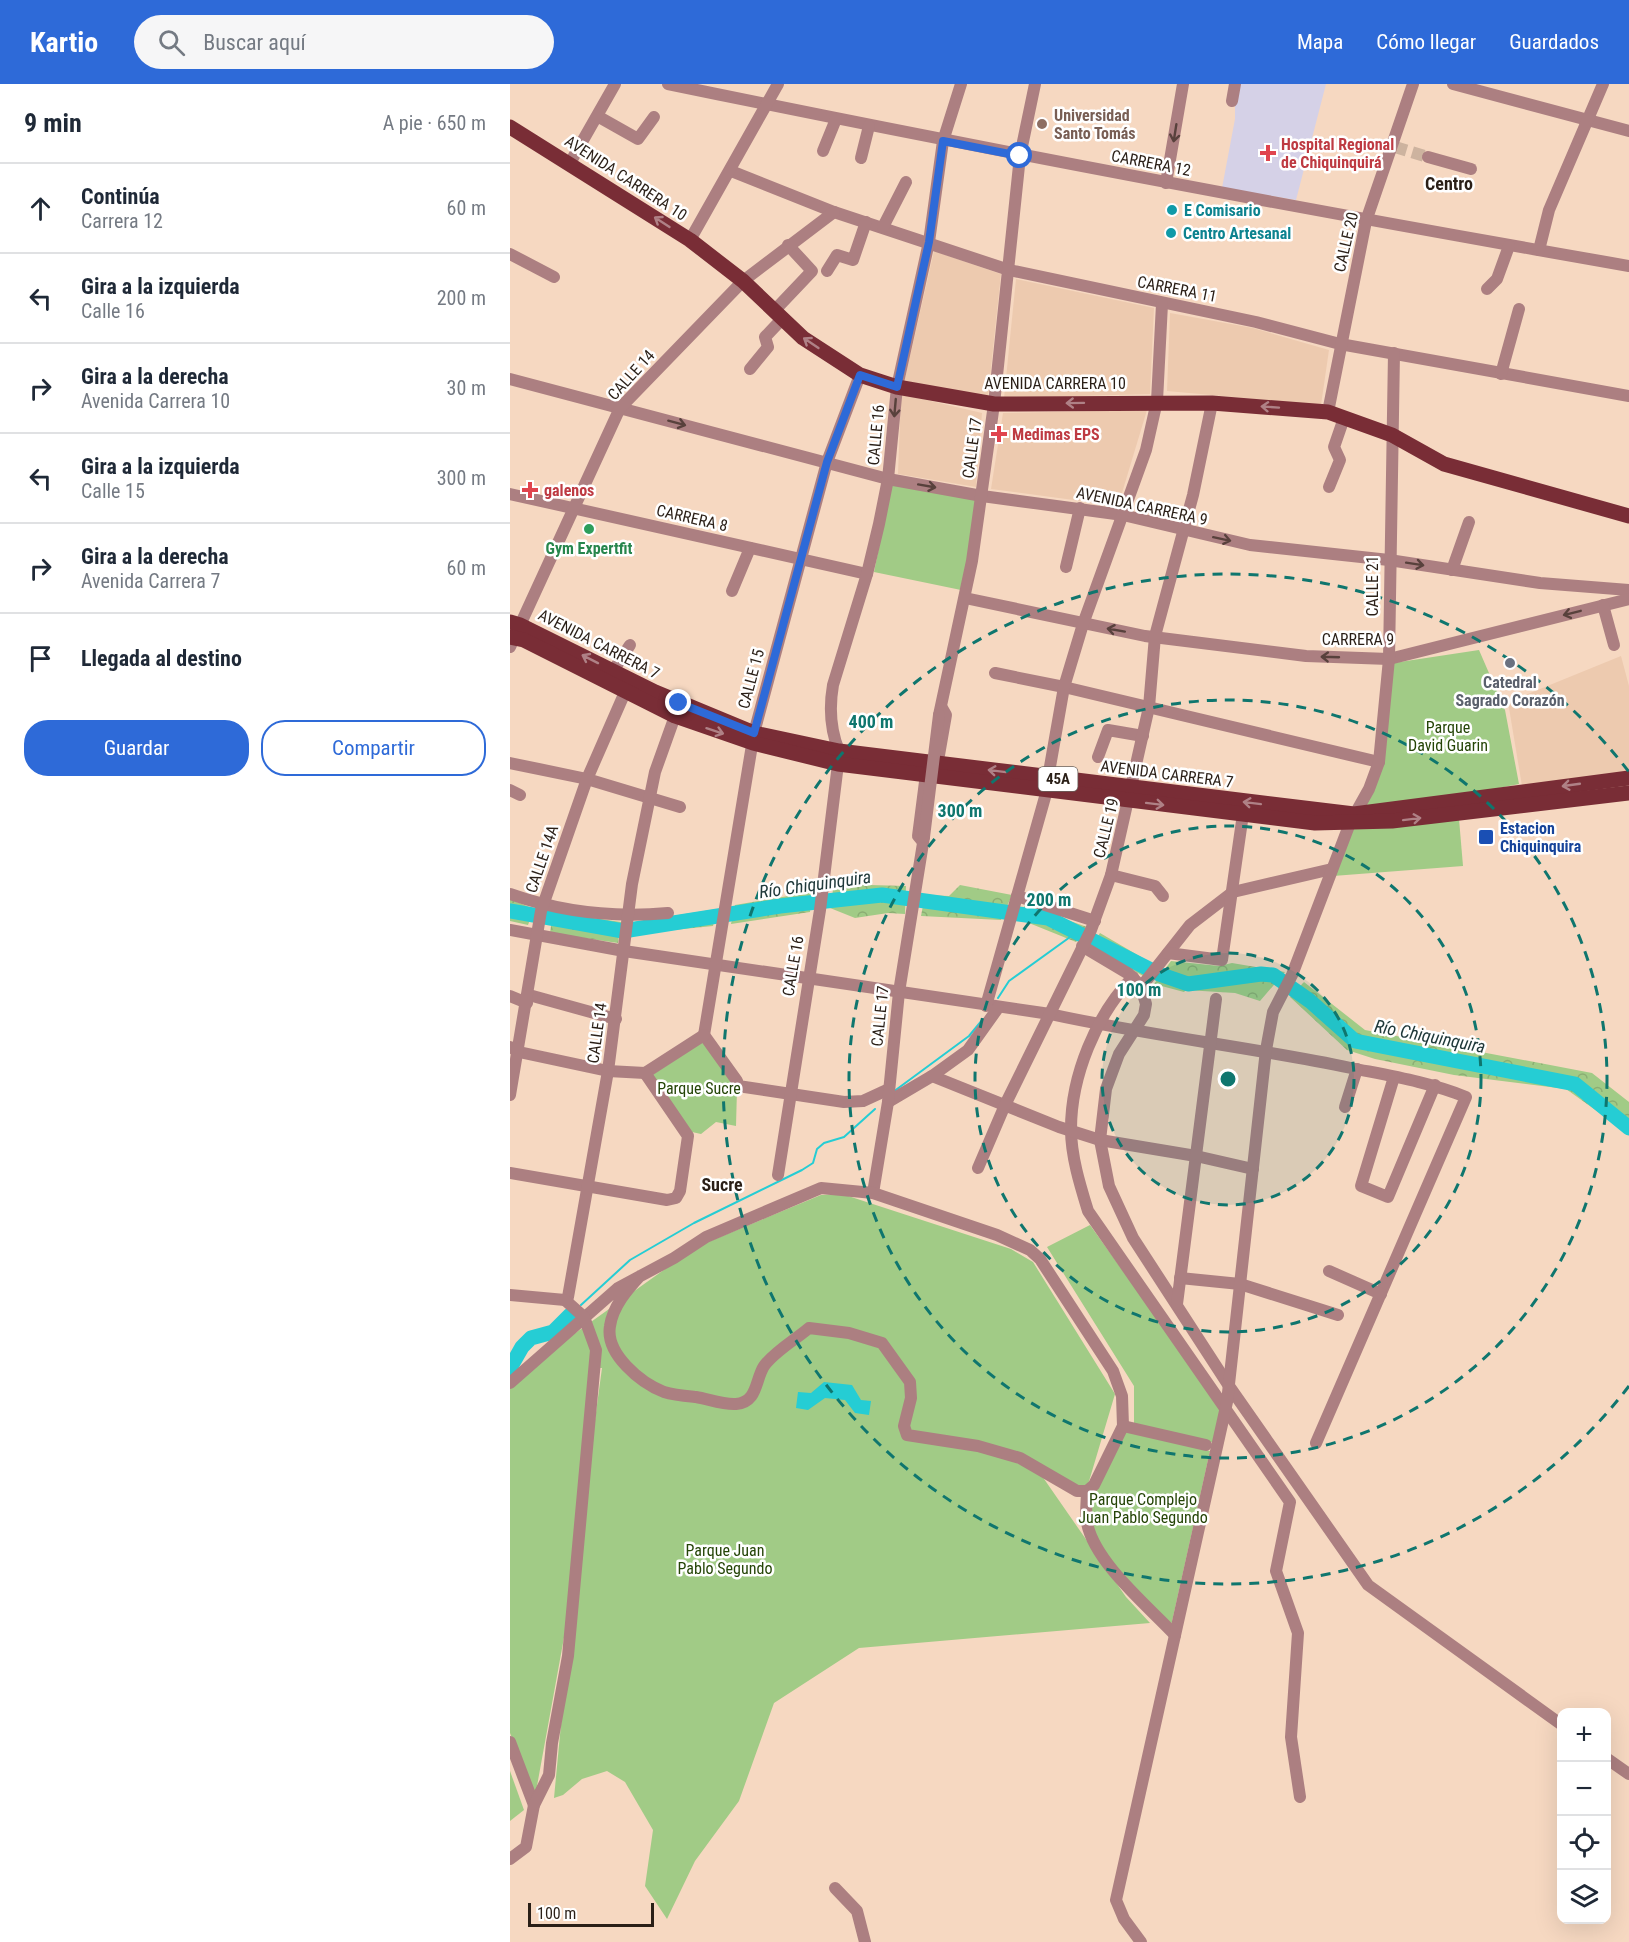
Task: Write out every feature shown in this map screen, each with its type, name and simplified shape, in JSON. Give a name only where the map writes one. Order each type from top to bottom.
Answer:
[{"type":"main road","name":"AVENIDA CARRERA 10","points":[[510,127],[690,240],[743,281],[803,338],[860,375],[897,387],[994,404],[1157,401],[1328,412],[1392,435],[1444,464],[1629,516]]},
{"type":"main road","name":"AVENIDA CARRERA 7","points":[[513,634],[613,671],[628,686],[675,716],[754,738],[839,757],[1131,794],[1392,821],[1629,793]]},
{"type":"main road","name":"AVENIDA CARRERA 7","points":[[513,634],[628,686],[754,738]]},
{"type":"main road","name":"AVENIDA CARRERA 7","points":[[1131,794],[1243,814],[1316,823],[1629,778]]},
{"type":"street","points":[[570,163],[615,84]]},
{"type":"street","name":"CARRERA 12","points":[[668,84],[1020,156],[1366,221],[1629,266]]},
{"type":"street","points":[[690,240],[731,171],[778,84]]},
{"type":"street","name":"CALLE 16","points":[[778,1174],[807,979],[820,910],[839,757],[833,737],[830,704],[842,649],[867,574],[888,479],[897,387],[929,242],[943,141],[961,84]]},
{"type":"street","name":"CALLE 17","points":[[873,1193],[890,1089],[899,992],[941,711],[965,598],[982,496],[1020,156],[1035,84]]},
{"type":"street","points":[[1166,183],[1183,84]]},
{"type":"street","points":[[1232,101],[1235,84]]},
{"type":"street","name":"CALLE 20","points":[[1328,412],[1366,221],[1413,84]]},
{"type":"street","points":[[1453,84],[1629,131]]},
{"type":"street","points":[[1539,250],[1549,210],[1603,84]]},
{"type":"street","points":[[598,117],[637,139],[654,117]]},
{"type":"street","points":[[823,151],[836,119]]},
{"type":"street","points":[[861,158],[869,126]]},
{"type":"street","points":[[1428,157],[1471,169]]},
{"type":"street","name":"CARRERA 11","points":[[731,171],[834,212],[1009,270],[1256,322],[1340,344],[1629,396]]},
{"type":"street","points":[[883,227],[906,182]]},
{"type":"street","name":"CALLE 14","points":[[513,634],[620,408],[743,281],[834,212]]},
{"type":"street","points":[[827,271],[837,255],[854,260],[866,222]]},
{"type":"street","points":[[750,369],[768,347],[765,337],[779,314],[812,271],[788,245]]},
{"type":"street","points":[[1487,289],[1497,279],[1509,246]]},
{"type":"street","points":[[510,254],[554,277]]},
{"type":"street","points":[[888,1102],[932,1076],[968,1050],[992,1007],[1010,919],[1048,784],[1064,687],[1083,624],[1143,460],[1157,401],[1162,304]]},
{"type":"street","points":[[1501,374],[1519,309]]},
{"type":"street","name":"CALLE 21","points":[[1141,1942],[1124,1919],[1116,1900],[1226,1407],[1266,1050],[1273,1012],[1292,975],[1352,818],[1369,789],[1379,762],[1389,659],[1394,353]]},
{"type":"street","name":"CALLE 15","points":[[704,1035],[754,738],[827,462],[860,375]]},
{"type":"street","name":"AVENIDA CARRERA 9","points":[[510,379],[614,404],[620,408],[888,479],[982,496],[1123,515],[1182,531],[1250,545],[1389,560],[1540,583],[1629,590]]},
{"type":"street","name":"AVENIDA CARRERA 9","points":[[510,384],[613,410],[620,408]]},
{"type":"street","name":"CALLE 19","points":[[978,1168],[1005,1105],[1093,926],[1112,875],[1149,707],[1155,636],[1195,486],[1212,403]]},
{"type":"street","points":[[1329,488],[1340,460],[1334,447],[1344,417]]},
{"type":"street","name":"CARRERA 8","points":[[510,494],[800,561],[867,574]]},
{"type":"street","points":[[1066,567],[1080,508]]},
{"type":"street","points":[[1452,570],[1469,522]]},
{"type":"street","points":[[732,591],[750,548]]},
{"type":"street","points":[[965,598],[1083,624]]},
{"type":"street","name":"CARRERA 9","points":[[1083,624],[1306,656],[1389,659],[1629,599]]},
{"type":"street","points":[[1603,605],[1614,645]]},
{"type":"street","points":[[613,671],[630,645]]},
{"type":"street","points":[[994,673],[1064,687],[1379,762]]},
{"type":"street","name":"CALLE 14A","points":[[510,1095],[513,1051],[528,999],[541,914],[587,779],[628,686]]},
{"type":"street","name":"CALLE 17","points":[[923,840],[918,836],[946,715],[941,711]]},
{"type":"street","name":"CALLE 14","points":[[565,1300],[568,1297],[589,1185],[616,1019],[627,925],[650,798],[655,772],[675,716]]},
{"type":"street","points":[[1098,757],[1108,730],[1143,736]]},
{"type":"street","points":[[510,763],[587,779],[680,807]]},
{"type":"street","points":[[1164,958],[1221,960],[1243,814]]},
{"type":"street","points":[[1300,1797],[1291,1737],[1298,1633],[1276,1570],[1290,1502],[1088,1211],[1079,1185],[1071,1130],[1078,1079],[1098,1024],[1164,958],[1190,925],[1233,892],[1332,869]]},
{"type":"street","points":[[1112,875],[1155,886],[1163,896]]},
{"type":"street","points":[[510,894],[541,914],[627,925],[668,913]]},
{"type":"street","points":[[1016,900],[1093,926]]},
{"type":"street","points":[[510,930],[537,937],[624,951],[1050,1014],[1133,1031],[1266,1050],[1436,1085],[1466,1097],[1316,1443]]},
{"type":"street","points":[[1083,944],[1141,981],[1146,1004],[1144,1015],[1119,1054],[1106,1089],[1100,1140],[1109,1186],[1118,1210],[1229,1386],[1368,1585],[1557,1721]]},
{"type":"street","points":[[510,996],[616,1019]]},
{"type":"street","points":[[1177,1304],[1216,999]]},
{"type":"street","points":[[513,1051],[608,1071],[645,1073],[704,1035],[737,1083],[791,1095],[844,1102],[863,1101],[890,1089]]},
{"type":"street","points":[[1346,1107],[1357,1069]]},
{"type":"street","points":[[510,1173],[667,1200],[676,1198],[680,1191],[688,1136],[645,1073]]},
{"type":"street","points":[[932,1076],[1100,1140],[1196,1156],[1253,1169]]},
{"type":"street","points":[[1394,1077],[1361,1186],[1388,1197],[1436,1085]]},
{"type":"street","points":[[510,1383],[618,1288],[674,1258],[706,1236],[808,1192],[835,1188],[873,1193],[930,1211],[1030,1250],[1051,1274],[1113,1371],[1122,1396],[1124,1426],[1094,1485],[1088,1491],[1086,1522],[1092,1537],[1111,1567],[1175,1635]]},
{"type":"street","points":[[1329,1271],[1381,1294]]},
{"type":"street","points":[[640,1276],[624,1293],[613,1313],[610,1336],[615,1350],[627,1366],[645,1382],[665,1392],[736,1404],[755,1392],[763,1368],[774,1356],[809,1328],[849,1333],[882,1343],[910,1382],[911,1398],[904,1426],[907,1435],[978,1446],[1020,1458],[1077,1491],[1088,1491]]},
{"type":"street","points":[[1180,1278],[1240,1284],[1338,1315]]},
{"type":"street","points":[[510,1295],[565,1300],[584,1317],[596,1350],[568,1656],[552,1743],[549,1775],[534,1805],[526,1847],[510,1859]]},
{"type":"street","points":[[1124,1426],[1206,1445]]},
{"type":"street","points":[[510,1743],[534,1805]]},
{"type":"street","points":[[1611,1761],[1629,1774]]},
{"type":"street","points":[[835,1888],[857,1911],[865,1942]]},
{"type":"shaded area","name":"Hospital Regional de Chiquinquirá","points":[[1239,84],[1326,84],[1296,200],[1222,188]]},
{"type":"shaded area","points":[[934,251],[1001,274],[988,396],[904,383]]},
{"type":"shaded area","points":[[1016,279],[1154,308],[1150,394],[1004,398]]},
{"type":"shaded area","points":[[1170,313],[1253,328],[1329,350],[1321,405],[1167,391]]},
{"type":"shaded area","points":[[901,394],[982,413],[976,487],[898,474]]},
{"type":"shaded area","points":[[1147,410],[1118,506],[991,489],[1003,413]]},
{"type":"shaded area","points":[[1621,656],[1629,686],[1629,776],[1522,786],[1508,702]]},
{"type":"green space","points":[[892,483],[979,501],[961,590],[874,572]]},
{"type":"green space","name":"Parque David Guarin","points":[[1479,650],[1505,710],[1519,784],[1393,809],[1362,808],[1385,751],[1393,663]]},
{"type":"green space","points":[[1459,819],[1463,866],[1333,876],[1352,828]]},
{"type":"green space","points":[[834,884],[906,886],[905,914],[888,913],[855,918],[830,908]]},
{"type":"green space","points":[[960,885],[1012,895],[1001,920],[921,916],[925,895],[949,896]]},
{"type":"green space","points":[[811,892],[810,912],[731,924],[735,905]]},
{"type":"green space","points":[[510,899],[534,909],[528,925],[510,921]]},
{"type":"green space","points":[[1025,905],[1087,927],[1076,942],[1019,919]]},
{"type":"green space","points":[[717,909],[713,926],[634,934],[634,922]]},
{"type":"green space","points":[[553,912],[621,922],[618,943],[550,933]]},
{"type":"green space","points":[[1100,933],[1153,964],[1143,976],[1092,946]]},
{"type":"green space","points":[[1171,961],[1219,966],[1232,963],[1285,972],[1260,1001],[1235,993],[1186,990],[1184,992],[1154,984]]},
{"type":"green space","points":[[1304,982],[1365,1030],[1592,1073],[1629,1102],[1629,1134],[1566,1089],[1454,1075],[1375,1059],[1347,1050],[1290,997]]},
{"type":"green space","name":"Parque Sucre","points":[[704,1041],[737,1089],[736,1126],[716,1122],[701,1134],[692,1132],[652,1075]]},
{"type":"green space","name":"Parque Juan Pablo Segundo","points":[[842,1194],[1011,1249],[1033,1262],[1115,1394],[1087,1488],[1042,1476],[1126,1597],[1150,1623],[859,1648],[774,1703],[739,1801],[695,1861],[667,1919],[645,1886],[653,1830],[625,1782],[607,1771],[582,1779],[563,1795],[554,1798],[578,1546],[602,1368],[590,1368],[567,1621],[535,1797],[510,1733],[510,1388],[553,1349],[696,1247],[821,1195]]},
{"type":"green space","name":"Parque Complejo Juan Pablo Segundo","points":[[1090,1225],[1220,1406],[1215,1443],[1134,1424],[1134,1386],[1047,1247]]},
{"type":"green space","name":"Parque Complejo Juan Pablo Segundo","points":[[1126,1432],[1210,1451],[1171,1626],[1115,1565],[1102,1547],[1093,1528],[1089,1509],[1091,1492]]},
{"type":"green space","points":[[510,1771],[524,1810],[510,1821]]},
{"type":"water","points":[[824,1382],[852,1385],[861,1400],[871,1401],[869,1415],[855,1413],[845,1400],[825,1398],[808,1410],[796,1408],[798,1392],[811,1393]]},
{"type":"waterway","name":"Río Chiquinquira","points":[[510,911],[623,931],[780,906],[882,895],[1048,918],[1151,970]]},
{"type":"waterway","points":[[998,998],[1009,981],[1077,932]]},
{"type":"waterway","name":"Río Chiquinquira","points":[[1159,974],[1188,984],[1261,974],[1273,975],[1310,1001],[1355,1041],[1575,1084],[1629,1128]]},
{"type":"waterway","points":[[893,1092],[969,1036],[983,1019]]},
{"type":"waterway","points":[[581,1305],[630,1260],[694,1223],[813,1163],[817,1149],[824,1143],[844,1137],[875,1109]]},
{"type":"waterway","points":[[510,1368],[522,1347],[531,1338],[553,1332],[570,1315]]},
{"type":"tunnel","points":[[1395,147],[1428,157]]},
{"type":"place","name":"Universidad Santo Tomás","points":[[1042,124]]},
{"type":"place","name":"Hospital Regional de Chiquinquirá","points":[[1268,153]]},
{"type":"place","name":"E Comisario","points":[[1172,210]]},
{"type":"place","name":"Centro Artesanal","points":[[1171,233]]},
{"type":"place","name":"Medimas EPS","points":[[999,434]]},
{"type":"place","name":"galenos","points":[[530,490]]},
{"type":"place","name":"Gym Expertfit","points":[[589,529]]},
{"type":"place","name":"Catedral Sagrado Corazón","points":[[1510,663]]},
{"type":"place","name":"Estacion Chiquinquira","points":[[1486,837]]},
{"type":"district","name":"Centro","points":[[1449,183]]},
{"type":"district","name":"Sucre","points":[[722,1184]]},
{"type":"route","points":[[679,703],[754,733],[827,462],[860,375],[897,387],[929,242],[943,141],[1020,156]]}]
